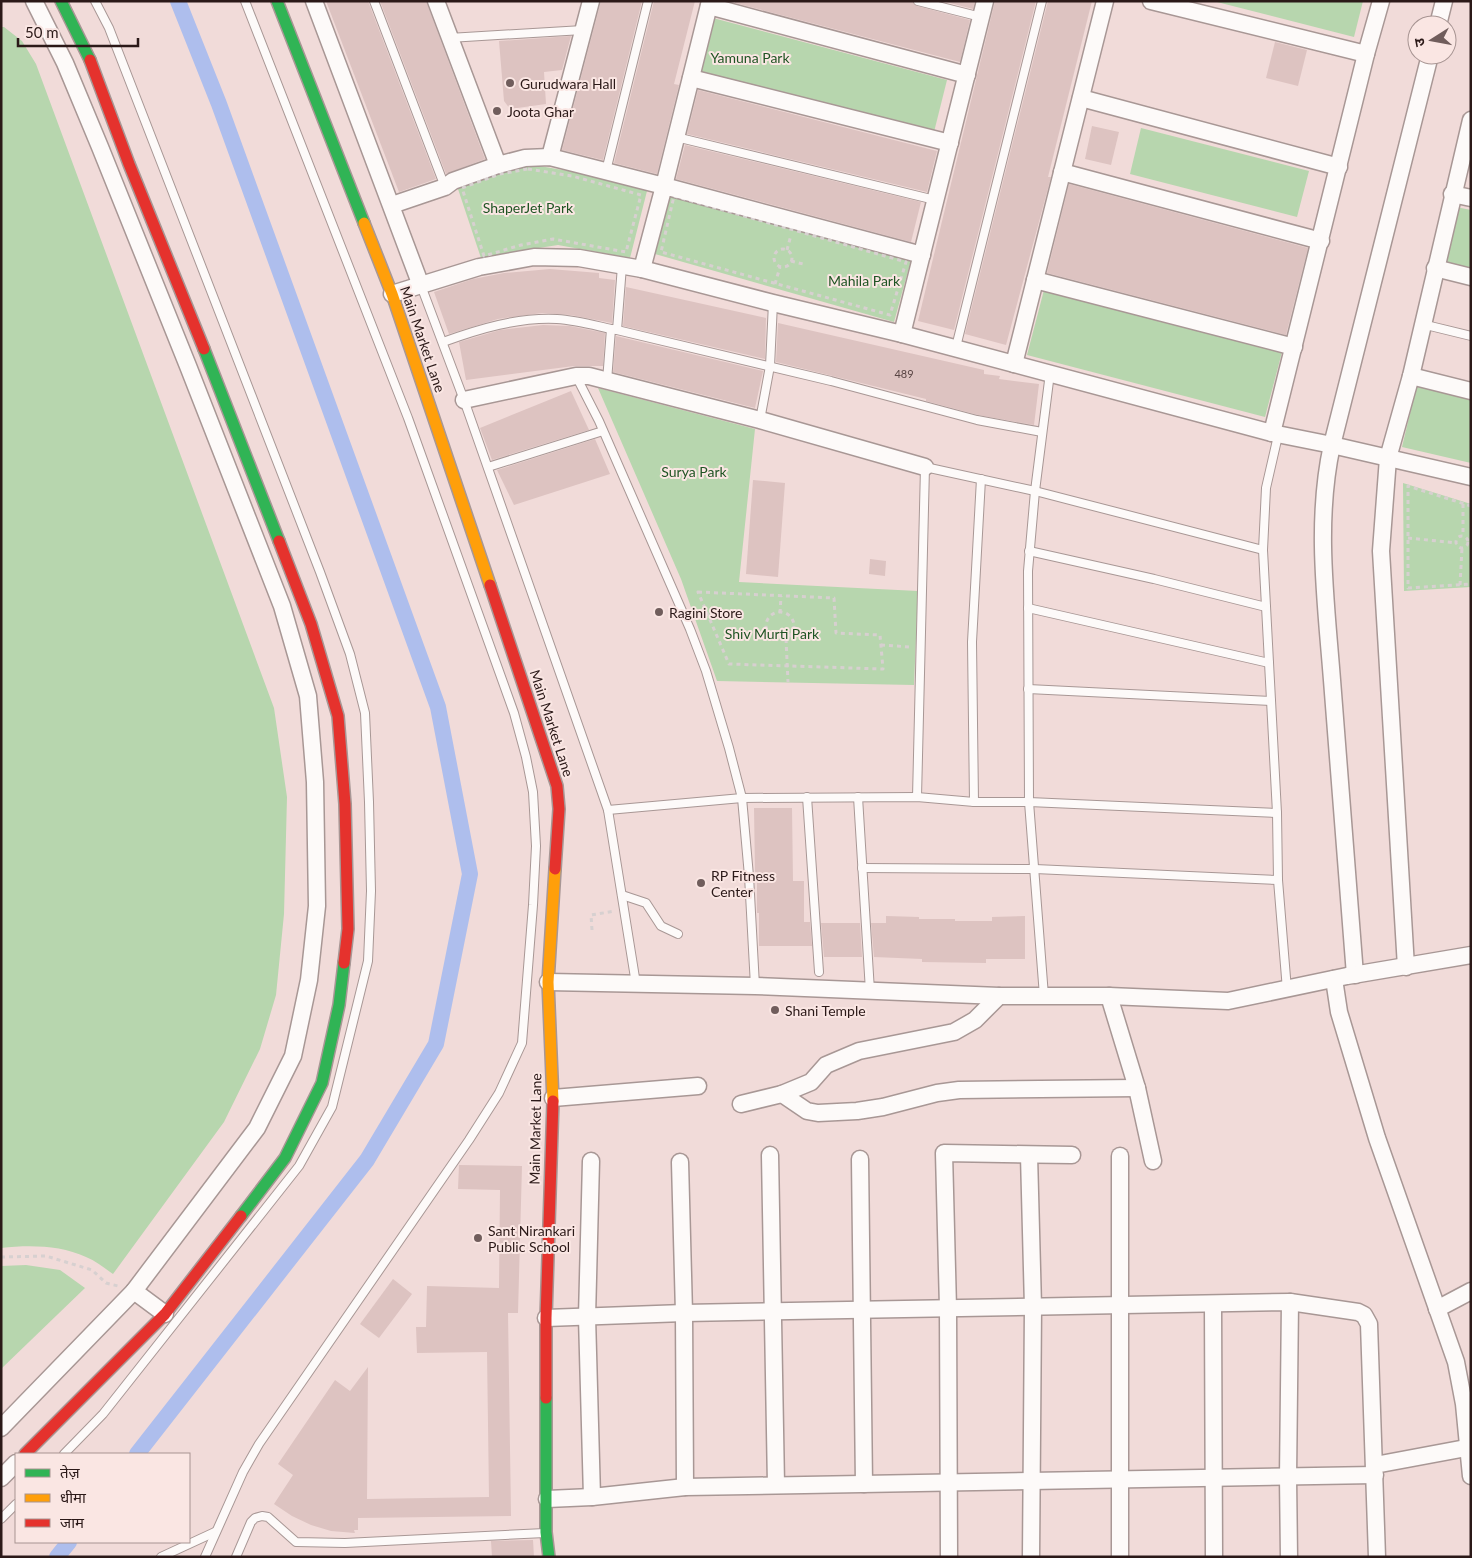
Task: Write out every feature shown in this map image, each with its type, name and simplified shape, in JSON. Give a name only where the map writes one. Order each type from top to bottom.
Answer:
[{"type":"street","points":[[1,1428],[134,1291],[257,1128],[293,1056],[309,980],[317,906],[315,782],[308,696],[282,606],[104,156],[65,63],[34,1]]},
{"type":"street","points":[[26,1453],[165,1314],[285,1158],[322,1083],[339,1005],[348,929],[344,794],[338,716],[311,624],[218,383],[129,164],[92,65],[61,1]]},
{"type":"street","name":"Main Market Lane","points":[[278,1],[392,294],[557,786],[559,810],[548,982],[552,1098],[546,1318],[546,1532],[549,1557]]},
{"type":"street","points":[[314,1],[420,284]]},
{"type":"street","points":[[436,1],[498,165]]},
{"type":"street","points":[[550,157],[591,1]]},
{"type":"street","points":[[902,334],[985,1]]},
{"type":"street","points":[[1014,364],[1105,1]]},
{"type":"street","points":[[1151,1],[1366,54]]},
{"type":"street","points":[[1272,433],[1366,54],[1381,1]]},
{"type":"street","points":[[1440,15],[1444,1]]},
{"type":"street","points":[[642,269],[647,222],[664,186],[709,4],[967,75]]},
{"type":"street","points":[[1355,975],[1329,640],[1322,523],[1325,486],[1332,445],[1427,65]]},
{"type":"street","points":[[691,78],[950,143]]},
{"type":"street","points":[[1081,98],[1339,167]]},
{"type":"street","points":[[1406,967],[1381,551],[1388,458],[1411,376],[1452,194],[1469,137],[1471,120]]},
{"type":"street","points":[[392,205],[445,187],[453,181],[524,155],[550,157],[922,255]]},
{"type":"street","points":[[1062,172],[1321,241]]},
{"type":"street","points":[[1452,194],[1471,198]]},
{"type":"street","points":[[392,294],[479,267],[534,257],[579,258],[774,291],[902,334],[1272,433],[1471,477]]},
{"type":"street","points":[[1435,268],[1471,277]]},
{"type":"street","points":[[1035,280],[1294,347]]},
{"type":"street","points":[[464,400],[576,376],[589,376],[760,420],[925,467]]},
{"type":"street","points":[[1411,376],[1471,391]]},
{"type":"street","points":[[548,982],[755,986],[999,996],[1109,996],[1228,1001],[1355,975],[1471,955]]},
{"type":"street","points":[[1334,979],[1339,1012],[1377,1138],[1456,1362],[1469,1447],[1471,1476]]},
{"type":"street","points":[[741,1104],[782,1094],[811,1082],[826,1065],[858,1051],[954,1032],[975,1020],[999,996]]},
{"type":"street","points":[[1109,996],[1137,1088],[1153,1161]]},
{"type":"street","points":[[552,1098],[698,1086]]},
{"type":"street","points":[[782,1094],[807,1111],[818,1113],[857,1111],[883,1107],[937,1093],[959,1090],[1137,1088]]},
{"type":"street","points":[[949,1557],[948,1308],[944,1153],[1072,1155]]},
{"type":"street","points":[[1029,1154],[1033,1307],[1031,1557]]},
{"type":"street","points":[[770,1155],[776,1485]]},
{"type":"street","points":[[1120,1156],[1120,1557]]},
{"type":"street","points":[[860,1159],[864,1484]]},
{"type":"street","points":[[591,1161],[587,1316],[592,1497]]},
{"type":"street","points":[[680,1162],[684,1313],[684,1486]]},
{"type":"street","points":[[1437,1309],[1471,1290]]},
{"type":"street","points":[[134,1291],[165,1314]]},
{"type":"street","points":[[546,1318],[684,1313],[1290,1302],[1358,1312],[1368,1320],[1369,1324],[1377,1557]]},
{"type":"street","points":[[1289,1557],[1290,1302]]},
{"type":"street","points":[[1213,1304],[1214,1557]]},
{"type":"street","points":[[547,1499],[592,1497],[684,1486],[1288,1477],[1375,1470],[1469,1447]]},
{"type":"street","points":[[1,1478],[15,1464]]},
{"type":"lane","points":[[65,1453],[103,1414],[299,1166],[332,1107],[368,962],[371,891],[365,712],[350,654],[109,28],[95,1]]},
{"type":"lane","points":[[205,1557],[243,1472],[259,1444],[469,1140],[498,1093],[522,1043],[536,846],[533,792],[514,713],[405,409],[245,1]]},
{"type":"lane","points":[[374,1],[445,187]]},
{"type":"lane","points":[[606,171],[648,1]]},
{"type":"lane","points":[[918,1],[981,17]]},
{"type":"lane","points":[[956,347],[1042,1]]},
{"type":"lane","points":[[449,38],[583,30]]},
{"type":"lane","points":[[676,137],[936,200]]},
{"type":"lane","points":[[607,381],[622,266]]},
{"type":"lane","points":[[420,284],[464,400],[608,810],[636,984]]},
{"type":"lane","points":[[760,420],[770,366],[774,291]]},
{"type":"lane","points":[[442,342],[481,328],[519,321],[556,319],[587,323],[770,366],[977,420],[1042,432]]},
{"type":"lane","points":[[1422,324],[1471,336]]},
{"type":"lane","points":[[1044,996],[1029,802],[1028,608],[1029,552],[1050,373]]},
{"type":"lane","points":[[576,376],[603,430],[690,629],[706,671],[742,798],[749,876],[755,986]]},
{"type":"lane","points":[[488,468],[603,430]]},
{"type":"lane","points":[[1272,433],[1277,440],[1266,488],[1263,550],[1277,813],[1278,880],[1287,990]]},
{"type":"lane","points":[[916,797],[925,467],[1035,491],[1263,550]]},
{"type":"lane","points":[[974,802],[972,642],[981,479]]},
{"type":"lane","points":[[1029,552],[1154,579],[1266,607]]},
{"type":"lane","points":[[1028,608],[1269,663]]},
{"type":"lane","points":[[1028,689],[1271,701]]},
{"type":"lane","points":[[807,797],[819,972]]},
{"type":"lane","points":[[858,797],[870,991]]},
{"type":"lane","points":[[608,810],[742,798],[916,797],[974,802],[1029,802],[1277,813]]},
{"type":"lane","points":[[862,868],[1035,869],[1278,880]]},
{"type":"lane","points":[[622,894],[646,903],[661,926],[678,934]]},
{"type":"lane","points":[[1,1519],[15,1505]]},
{"type":"lane","points":[[236,1557],[251,1522],[255,1518],[262,1516],[268,1517],[296,1542],[345,1543],[546,1532]]},
{"type":"lane","points":[[160,1557],[215,1532]]},
{"type":"path","points":[[528,169],[546,171],[641,194],[647,222],[626,252],[553,239],[521,245],[484,256],[462,188],[500,174],[528,169]]},
{"type":"path","points":[[674,196],[906,262],[890,315],[774,291],[661,252],[674,196]]},
{"type":"path","points":[[787,250],[793,229]]},
{"type":"path","points":[[779,249],[787,250],[792,257],[791,261],[788,265],[780,267],[775,262],[774,254],[779,249]]},
{"type":"path","points":[[791,261],[803,264]]},
{"type":"path","points":[[774,291],[780,267]]},
{"type":"path","points":[[1471,506],[1408,486],[1408,588],[1471,584]]},
{"type":"path","points":[[1462,548],[1469,545],[1463,536],[1463,504]]},
{"type":"path","points":[[1456,543],[1457,539],[1463,536]]},
{"type":"path","points":[[1408,538],[1456,543],[1462,548]]},
{"type":"path","points":[[1460,585],[1462,548]]},
{"type":"path","points":[[698,592],[834,598],[836,633],[880,634],[881,645],[883,669],[729,664],[698,592]]},
{"type":"path","points":[[780,613],[781,596]]},
{"type":"path","points":[[780,613],[790,616],[794,624],[792,634],[786,639],[771,637],[767,628],[770,617],[780,613]]},
{"type":"path","points":[[786,639],[788,682]]},
{"type":"path","points":[[881,645],[915,647]]},
{"type":"path","points":[[592,930],[590,915],[624,910]]},
{"type":"path","points":[[1,1258],[46,1256],[92,1270],[106,1283],[134,1291]]},
{"type":"green space","points":[[1213,1],[1363,1],[1354,37]]},
{"type":"green space","name":"Yamuna Park","points":[[713,18],[947,80],[934,132],[699,73]]},
{"type":"green space","points":[[1,27],[4,27],[22,41],[36,64],[274,708],[287,797],[284,914],[276,995],[260,1049],[224,1122],[113,1274],[90,1259],[66,1250],[33,1246],[1,1248]]},
{"type":"green space","points":[[1141,128],[1309,171],[1297,217],[1130,174]]},
{"type":"green space","name":"ShaperJet Park","points":[[528,164],[580,173],[647,191],[630,258],[558,245],[519,251],[482,261],[457,186],[500,170]]},
{"type":"green space","name":"Mahila Park","points":[[669,192],[911,260],[894,322],[655,254]]},
{"type":"green space","points":[[1456,207],[1471,210],[1471,270],[1443,263]]},
{"type":"green space","points":[[1044,290],[1282,352],[1265,417],[1027,355]]},
{"type":"green space","points":[[1417,384],[1471,397],[1471,463],[1402,447]]},
{"type":"green space","points":[[598,388],[755,429],[739,582],[918,591],[914,685],[717,681],[681,579]]},
{"type":"green space","points":[[1403,483],[1471,504],[1471,587],[1404,591]]},
{"type":"green space","points":[[26,1265],[60,1270],[85,1288],[1,1369],[1,1266]]},
{"type":"building","points":[[326,1],[368,1],[436,179],[399,192]]},
{"type":"building","points":[[380,1],[426,1],[485,159],[446,174]]},
{"type":"building","points":[[601,1],[642,1],[603,160],[562,150]]},
{"type":"building","points":[[654,1],[695,1],[674,84],[679,85],[657,174],[614,163]]},
{"type":"building","points":[[735,1],[912,1],[917,6],[970,20],[960,62],[735,3]]},
{"type":"building","points":[[942,1],[975,1],[973,9]]},
{"type":"building","points":[[995,1],[1036,1],[954,330],[918,321]]},
{"type":"building","points":[[1048,1],[1092,1],[1048,177],[1051,177],[1006,345],[965,334]]},
{"type":"building","points":[[571,36],[562,70],[544,72],[546,104],[510,109],[504,101],[499,41]]},
{"type":"building","points":[[1275,42],[1307,50],[1298,86],[1266,78]]},
{"type":"building","points":[[698,90],[937,151],[927,192],[687,134]]},
{"type":"building","points":[[1092,126],[1119,132],[1111,165],[1085,159]]},
{"type":"building","points":[[685,145],[921,202],[911,242],[676,179]]},
{"type":"building","points":[[1069,184],[1308,248],[1286,335],[1047,273]]},
{"type":"building","points":[[550,269],[599,273],[599,278],[615,280],[612,323],[571,315],[542,313],[498,319],[449,334],[434,292],[473,279],[504,273]]},
{"type":"building","points":[[626,287],[766,318],[765,359],[623,326]]},
{"type":"building","points":[[778,323],[984,370],[984,374],[1000,376],[999,379],[1039,384],[1034,425],[978,415],[926,401],[926,399],[776,362]]},
{"type":"building","points":[[543,325],[570,326],[605,333],[603,366],[574,366],[466,380],[459,342],[500,330]]},
{"type":"building","points":[[616,336],[763,371],[755,408],[613,372]]},
{"type":"building","points":[[571,391],[589,430],[492,460],[480,428]]},
{"type":"building","points":[[595,439],[610,474],[514,505],[497,470]]},
{"type":"building","points":[[753,480],[785,483],[778,577],[746,574]]},
{"type":"building","points":[[870,559],[886,561],[885,576],[869,574]]},
{"type":"building","points":[[754,808],[792,808],[793,881],[804,881],[804,922],[810,922],[812,946],[759,946]]},
{"type":"building","points":[[886,916],[919,917],[919,919],[955,919],[955,921],[992,921],[992,917],[1025,916],[1025,959],[986,959],[986,963],[922,962],[922,959],[874,957],[871,923],[886,923]]},
{"type":"building","points":[[821,923],[860,923],[862,957],[824,957]]},
{"type":"building","points":[[459,1165],[522,1166],[518,1313],[508,1313],[511,1516],[358,1518],[358,1530],[354,1530],[355,1533],[331,1531],[311,1525],[292,1516],[274,1504],[293,1475],[278,1464],[335,1380],[350,1391],[368,1367],[367,1499],[489,1497],[487,1352],[417,1353],[416,1327],[426,1327],[427,1286],[499,1288],[500,1190],[458,1189]]},
{"type":"building","points":[[393,1279],[412,1294],[379,1338],[360,1324]]},
{"type":"building","points":[[533,1540],[534,1557],[492,1557],[491,1541]]},
{"type":"waterway","points":[[138,1453],[367,1160],[436,1044],[470,874],[438,707],[219,104],[178,1]]},
{"type":"waterway","points":[[57,1557],[68,1543]]},
{"type":"traffic: fast","points":[[61,1],[90,60]]},
{"type":"traffic: fast","points":[[277,1],[364,223]]},
{"type":"traffic: fast","points":[[204,349],[279,541]]},
{"type":"traffic: fast","points":[[241,1216],[285,1158],[322,1083],[339,1005],[344,963]]},
{"type":"traffic: fast","points":[[546,1398],[546,1532],[549,1557]]},
{"type":"traffic: slow","points":[[364,223],[392,294],[490,585]]},
{"type":"traffic: slow","points":[[553,1101],[548,982],[555,869]]},
{"type":"traffic: jam","points":[[90,60],[129,164],[204,349]]},
{"type":"traffic: jam","points":[[279,541],[311,624],[338,716],[345,804],[348,929],[344,963]]},
{"type":"traffic: jam","points":[[490,585],[557,786],[559,809],[555,869]]},
{"type":"traffic: jam","points":[[546,1398],[546,1318],[553,1101]]},
{"type":"traffic: jam","points":[[26,1453],[165,1314],[241,1216]]},
{"type":"place","name":"Gurudwara Hall","points":[[510,83]]},
{"type":"place","name":"Joota Ghar","points":[[497,111]]},
{"type":"place","name":"Ragini Store","points":[[659,612]]},
{"type":"place","name":"RP Fitness Center","points":[[701,883]]},
{"type":"place","name":"Shani Temple","points":[[775,1010]]},
{"type":"place","name":"Sant Nirankari Public School","points":[[478,1238]]},
{"type":"park label","name":"Surya Park","points":[[694,471]]},
{"type":"park label","name":"Shiv Murti Park","points":[[772,633]]}]
